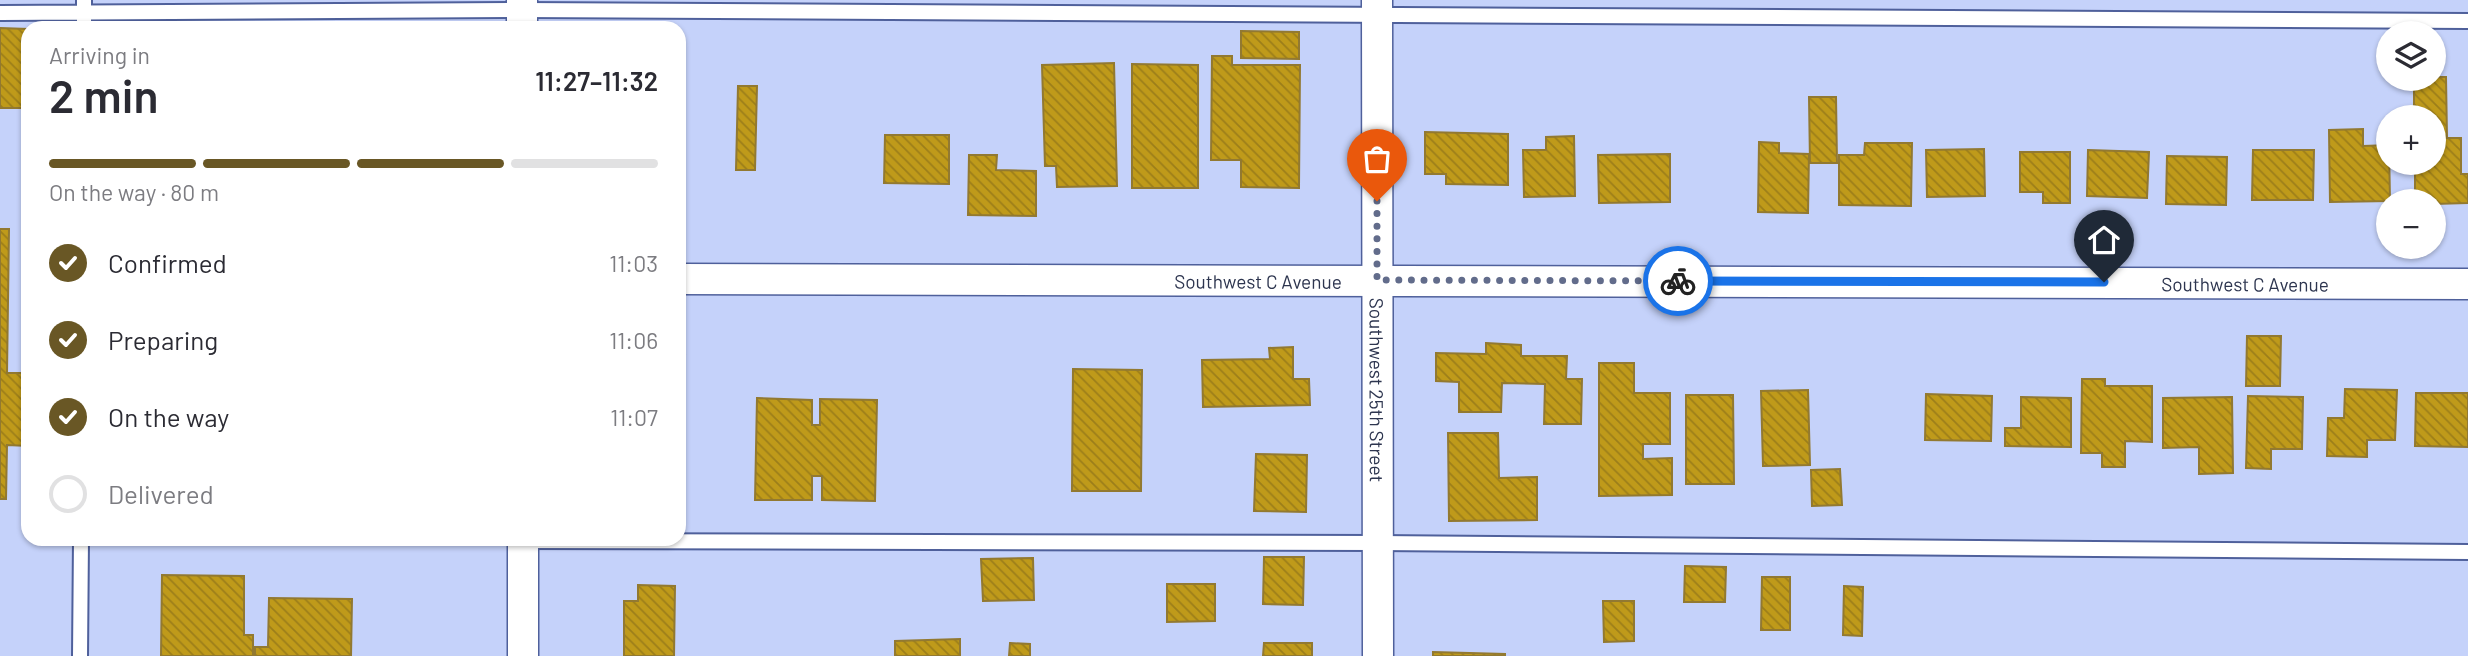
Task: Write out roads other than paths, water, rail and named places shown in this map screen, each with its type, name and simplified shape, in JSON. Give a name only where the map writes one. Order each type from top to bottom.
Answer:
[{"type":"street","name":"Southwest 25th Street","points":[[1377,8],[1378,656]]},
{"type":"street","name":"Southwest C Avenue","points":[[686,279],[2468,284]]},
{"type":"street","points":[[523,546],[523,656]]},
{"type":"lane","points":[[0,13],[84,6],[522,13],[1377,8],[2468,21]]},
{"type":"lane","points":[[686,541],[2468,552]]},
{"type":"lane","points":[[80,656],[81,546]]}]
